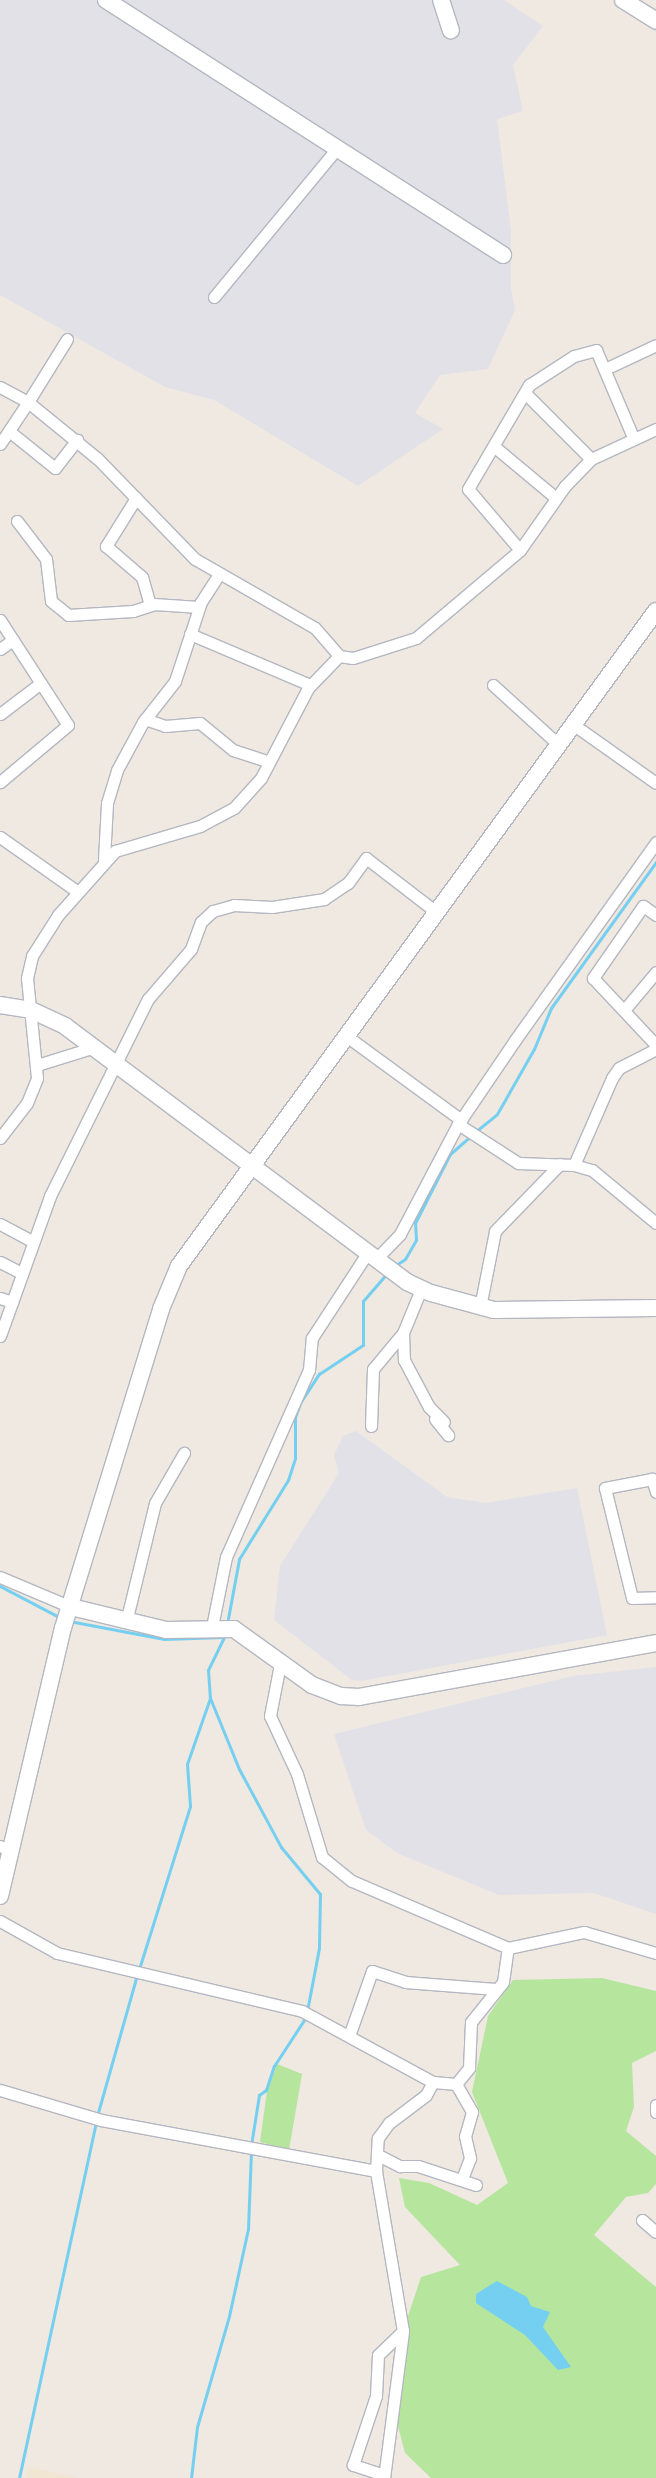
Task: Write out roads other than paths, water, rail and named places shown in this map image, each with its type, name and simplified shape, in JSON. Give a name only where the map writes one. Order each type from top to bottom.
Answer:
[{"type":"street","points":[[106,0],[338,147],[503,255]]},
{"type":"street","points":[[441,0],[451,30]]},
{"type":"street","points":[[623,0],[656,21]]},
{"type":"street","points":[[214,297],[338,147]]},
{"type":"street","points":[[0,444],[67,339]]},
{"type":"street","points":[[605,370],[655,349]]},
{"type":"street","points":[[520,550],[468,489],[496,448],[529,385],[574,356],[596,350],[633,437]]},
{"type":"street","points":[[0,387],[28,402],[77,440],[195,559],[316,628],[339,656]]},
{"type":"street","points":[[525,393],[591,459]]},
{"type":"street","points":[[0,1138],[27,1103],[37,1066],[27,978],[32,956],[75,890],[104,858],[134,842],[200,826],[234,808],[269,762],[310,685],[339,656],[375,654],[416,638],[520,550],[556,498],[591,459],[633,437],[656,429]]},
{"type":"street","points":[[9,431],[54,468],[77,440]]},
{"type":"street","points":[[496,448],[556,498]]},
{"type":"street","points":[[136,498],[106,546],[142,577],[150,605]]},
{"type":"street","points":[[17,521],[46,559],[51,601],[68,615],[133,611],[150,605],[190,603],[200,607]]},
{"type":"street","points":[[104,858],[106,803],[118,770],[145,719],[175,681],[200,607],[219,574]]},
{"type":"street","points":[[0,1896],[5,1848],[68,1616],[169,1288],[196,1238],[656,611]]},
{"type":"street","points":[[0,620],[68,725],[0,782]]},
{"type":"street","points":[[190,634],[310,685]]},
{"type":"street","points":[[0,649],[13,640]]},
{"type":"street","points":[[0,714],[41,683]]},
{"type":"street","points":[[493,685],[559,745]]},
{"type":"street","points":[[145,719],[165,726],[200,723],[233,750],[269,762]]},
{"type":"street","points":[[574,725],[656,783]]},
{"type":"street","points":[[0,836],[75,890]]},
{"type":"street","points":[[223,1628],[226,1557],[309,1370],[312,1338],[381,1262],[400,1234],[460,1122],[656,842]]},
{"type":"street","points":[[0,1336],[50,1196],[114,1065],[153,991],[190,949],[201,922],[213,911],[324,899],[348,884],[366,858],[436,912]]},
{"type":"street","points":[[574,1165],[616,1073],[656,1047],[625,1010],[593,978],[643,906],[656,915]]},
{"type":"street","points":[[625,1010],[656,972]]},
{"type":"street","points":[[0,1004],[31,1010],[53,1018],[381,1262],[421,1289],[480,1307],[543,1312],[656,1308]]},
{"type":"street","points":[[345,1035],[460,1122],[518,1163],[574,1165],[604,1178],[652,1209],[656,1223]]},
{"type":"street","points":[[37,1066],[92,1048]]},
{"type":"street","points":[[480,1307],[496,1231],[560,1164]]},
{"type":"street","points":[[0,1224],[34,1242]]},
{"type":"street","points":[[0,1262],[22,1273]]},
{"type":"street","points":[[371,1426],[373,1369],[403,1333],[421,1289]]},
{"type":"street","points":[[0,1298],[12,1302]]},
{"type":"street","points":[[403,1333],[408,1370],[448,1436]]},
{"type":"street","points":[[430,1406],[444,1422]]},
{"type":"street","points":[[126,1622],[155,1502],[184,1453]]},
{"type":"street","points":[[656,1492],[652,1479],[605,1488],[632,1598],[656,1597]]},
{"type":"street","points":[[0,1577],[68,1616],[126,1622],[166,1630],[223,1628],[312,1685],[359,1697],[656,1643]]},
{"type":"street","points":[[280,1664],[270,1716],[297,1774],[322,1857],[352,1881],[508,1948],[584,1932],[656,1953]]},
{"type":"street","points":[[0,1921],[56,1953],[272,2002],[349,2036],[433,2082],[456,2084]]},
{"type":"street","points":[[456,2084],[469,2068],[471,2022],[503,1982],[508,1948]]},
{"type":"street","points":[[349,2036],[372,1971],[405,1982],[496,1989]]},
{"type":"street","points":[[403,2332],[378,2355],[376,2396],[353,2465],[384,2476],[403,2332],[376,2171],[378,2138],[389,2123],[426,2096],[433,2082]]},
{"type":"street","points":[[456,2084],[472,2112],[465,2136],[470,2158],[462,2179]]},
{"type":"street","points":[[0,2090],[101,2120],[376,2171]]},
{"type":"street","points":[[656,2105],[656,2112]]},
{"type":"street","points":[[378,2155],[400,2166],[418,2166],[476,2185]]},
{"type":"street","points":[[642,2220],[656,2232]]},
{"type":"water","points":[[497,2281],[527,2297],[531,2306],[550,2312],[543,2327],[571,2367],[558,2370],[525,2335],[476,2303],[476,2294]]},
{"type":"waterway","points":[[475,1132],[497,1114],[534,1049],[551,1008],[656,862]]},
{"type":"waterway","points":[[393,1267],[405,1259],[416,1240],[415,1223],[450,1154],[471,1136]]},
{"type":"waterway","points":[[227,1624],[239,1559],[288,1480],[295,1458],[295,1417],[300,1403],[319,1374],[363,1345],[363,1301],[387,1273]]},
{"type":"waterway","points":[[0,1586],[61,1618]]},
{"type":"waterway","points":[[69,1621],[164,1639],[224,1637]]},
{"type":"waterway","points":[[225,1635],[208,1670],[210,1698],[239,1769],[281,1847],[320,1894],[319,1948],[307,2011]]},
{"type":"waterway","points":[[139,1969],[190,1806],[187,1764],[210,1698]]},
{"type":"waterway","points":[[97,2116],[137,1975]]},
{"type":"waterway","points":[[251,2145],[259,2095],[266,2090],[274,2066],[306,2017]]},
{"type":"waterway","points":[[19,2478],[96,2122]]},
{"type":"waterway","points":[[191,2478],[197,2427],[229,2316],[248,2229],[251,2151]]}]
